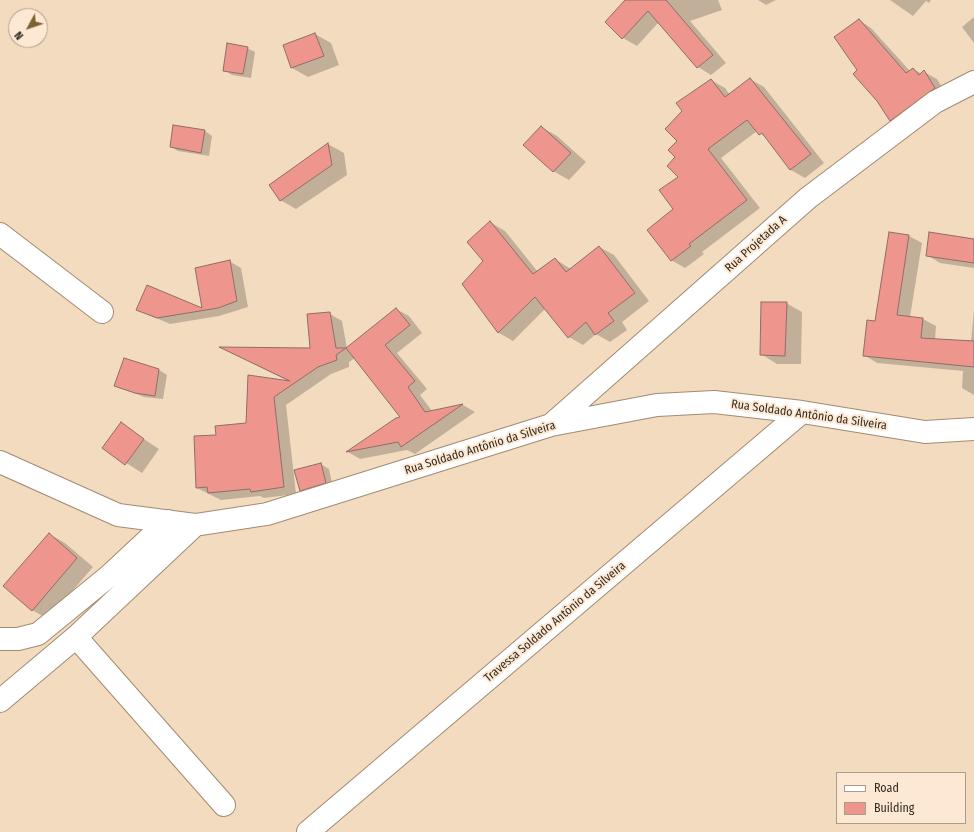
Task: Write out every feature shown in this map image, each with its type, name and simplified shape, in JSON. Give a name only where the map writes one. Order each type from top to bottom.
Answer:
[{"type":"street","name":"Rua Projetada A","points":[[551,425],[808,198],[935,102],[974,82]]},
{"type":"street","points":[[0,234],[102,312]]},
{"type":"street","name":"Rua Soldado Antônio da Silveira","points":[[0,462],[118,515],[195,524],[267,514],[551,425],[657,405],[714,402],[802,412],[925,432],[974,429]]},
{"type":"street","name":"Travessa Soldado Antônio da Silveira","points":[[308,832],[802,412]]},
{"type":"street","points":[[0,639],[18,639],[38,634],[110,576],[168,521]]},
{"type":"street","points":[[0,701],[76,637],[195,524]]},
{"type":"street","points":[[76,637],[224,805]]},
{"type":"building","points":[[625,0],[666,0],[713,55],[697,68],[648,11],[622,39],[605,22]]},
{"type":"building","points":[[859,19],[906,73],[913,68],[919,75],[924,70],[935,88],[890,121],[877,101],[853,74],[857,70],[834,37]]},
{"type":"building","points":[[315,33],[324,56],[291,68],[283,45]]},
{"type":"building","points":[[227,43],[248,47],[243,74],[223,71]]},
{"type":"building","points":[[750,78],[811,154],[790,170],[762,133],[759,135],[747,120],[708,149],[747,200],[689,244],[691,246],[671,261],[647,230],[673,209],[659,190],[678,177],[667,166],[675,157],[668,150],[677,141],[665,129],[682,111],[676,103],[711,79],[725,97]]},
{"type":"building","points":[[173,125],[205,130],[201,153],[170,147]]},
{"type":"building","points":[[541,126],[571,153],[553,172],[523,145]]},
{"type":"building","points":[[328,143],[332,165],[280,201],[269,185]]},
{"type":"building","points":[[490,221],[533,274],[555,258],[566,272],[599,246],[635,293],[608,313],[614,321],[595,335],[586,322],[568,338],[535,297],[498,333],[462,284],[483,261],[467,242]]},
{"type":"building","points":[[889,232],[909,235],[897,315],[923,318],[921,338],[974,341],[974,367],[863,356],[867,320],[875,321]]},
{"type":"building","points":[[929,232],[974,239],[974,263],[926,256]]},
{"type":"building","points":[[230,260],[237,301],[218,308],[157,318],[136,310],[147,285],[202,308],[195,268]]},
{"type":"building","points":[[761,302],[787,302],[785,356],[760,355]]},
{"type":"building","points":[[396,308],[410,325],[385,345],[415,381],[408,387],[425,412],[463,404],[401,447],[398,442],[346,452],[396,418],[400,417],[346,348]]},
{"type":"building","points":[[330,312],[336,348],[346,348],[336,355],[337,360],[318,367],[274,397],[284,487],[251,492],[250,489],[208,493],[207,487],[196,488],[194,436],[216,435],[215,426],[246,423],[248,375],[290,381],[219,347],[310,348],[307,314]]},
{"type":"building","points":[[124,358],[159,369],[155,396],[135,393],[114,386]]},
{"type":"building","points":[[121,422],[144,439],[125,465],[102,448]]},
{"type":"building","points":[[321,463],[326,483],[300,491],[294,470]]},
{"type":"building","points":[[49,533],[77,558],[32,611],[3,586]]}]
